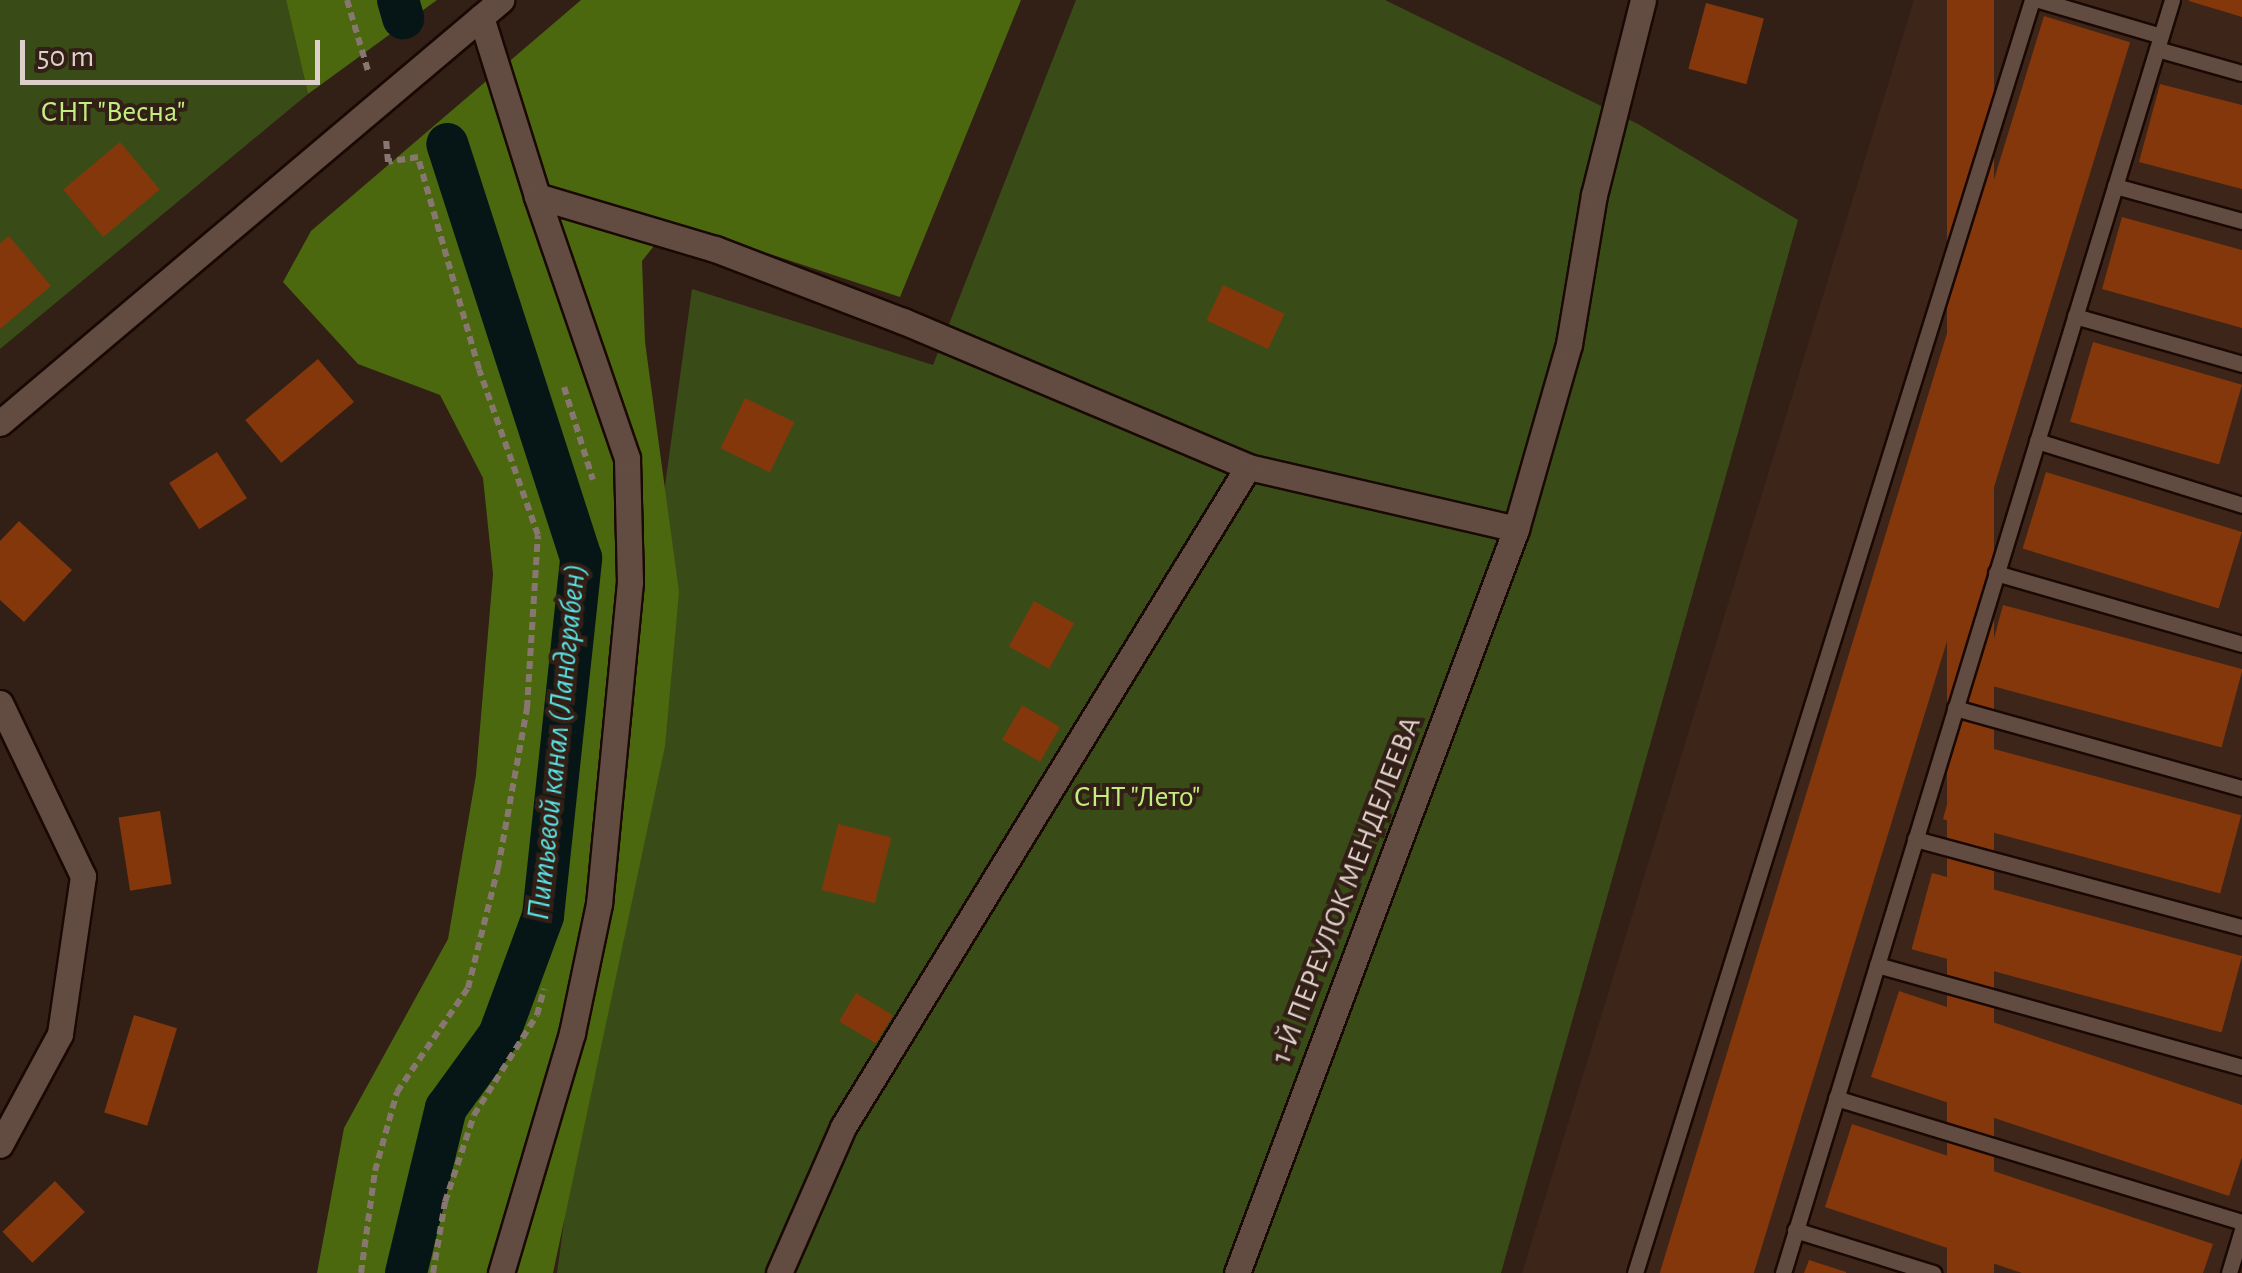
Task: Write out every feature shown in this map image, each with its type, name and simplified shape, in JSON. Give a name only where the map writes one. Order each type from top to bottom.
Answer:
[{"type":"street","points":[[0,423],[501,0]]},
{"type":"street","name":"1-Й ПЕРЕУЛОК МЕНДЕЛЕЕВА","points":[[1238,1273],[1516,529],[1569,344],[1594,195],[1643,0]]},
{"type":"street","points":[[480,17],[628,458],[630,582],[599,904],[572,1034],[500,1273]]},
{"type":"street","points":[[537,196],[715,250],[903,321],[1248,467],[1516,529]]},
{"type":"street","points":[[779,1273],[843,1127],[1248,467]]},
{"type":"street","points":[[0,704],[83,876],[60,1034],[0,1146]]},
{"type":"lane","points":[[1634,1273],[2035,0],[2242,72]]},
{"type":"lane","points":[[1782,1273],[2172,0]]},
{"type":"lane","points":[[2115,186],[2242,221]]},
{"type":"lane","points":[[2075,316],[2242,364]]},
{"type":"lane","points":[[2037,441],[2242,504]]},
{"type":"lane","points":[[1996,573],[2242,644]]},
{"type":"lane","points":[[1955,708],[2242,788]]},
{"type":"lane","points":[[1915,839],[2242,927]]},
{"type":"lane","points":[[1877,965],[2242,1068]]},
{"type":"lane","points":[[1836,1098],[2242,1222]]},
{"type":"lane","points":[[1796,1230],[1933,1273]]},
{"type":"lane","points":[[2229,1273],[2242,1230]]},
{"type":"path","points":[[347,0],[354,20]]},
{"type":"path","points":[[361,1273],[375,1172],[396,1092],[468,988],[498,868],[528,708],[538,535],[479,369],[418,158]]},
{"type":"path","points":[[561,375],[594,484]]},
{"type":"path","points":[[433,1273],[445,1202],[474,1115],[537,1015],[548,977]]},
{"type":"shaded area","points":[[1914,0],[2242,0],[2242,1273],[1522,1273]]},
{"type":"green space","name":"СНТ \"Весна\"","points":[[0,0],[286,0],[308,94],[0,349]]},
{"type":"green space","points":[[286,0],[437,0],[308,94]]},
{"type":"green space","points":[[581,0],[1021,0],[900,297],[673,222],[642,261],[645,342],[679,592],[665,746],[553,1273],[317,1273],[344,1128],[448,939],[476,775],[493,574],[483,478],[440,395],[358,364],[283,282],[311,231]]},
{"type":"green space","name":"СНТ \"Лето\"","points":[[1076,0],[1385,0],[1638,124],[1798,220],[1501,1273],[557,1273],[692,289],[933,365]]},
{"type":"building","points":[[1947,0],[1994,0],[1994,1273],[1947,1273]]},
{"type":"building","points":[[2189,0],[2242,0],[2242,17],[2189,1]]},
{"type":"building","points":[[1706,3],[1764,19],[1746,84],[1688,69]]},
{"type":"building","points":[[2044,16],[2130,42],[1754,1273],[1660,1273]]},
{"type":"building","points":[[2160,84],[2242,105],[2242,189],[2139,162]]},
{"type":"building","points":[[120,142],[160,189],[103,237],[63,190]]},
{"type":"building","points":[[2122,217],[2242,250],[2242,328],[2102,289]]},
{"type":"building","points":[[9,236],[51,286],[0,329],[0,243]]},
{"type":"building","points":[[1223,285],[1285,314],[1268,349],[1207,320]]},
{"type":"building","points":[[2093,342],[2242,385],[2219,465],[2070,422]]},
{"type":"building","points":[[318,359],[354,402],[281,463],[245,420]]},
{"type":"building","points":[[745,398],[794,422],[770,472],[720,448]]},
{"type":"building","points":[[217,452],[247,498],[199,529],[169,483]]},
{"type":"building","points":[[2046,472],[2242,532],[2219,608],[2023,549]]},
{"type":"building","points":[[19,521],[72,570],[24,622],[0,600],[0,541]]},
{"type":"building","points":[[1034,601],[1074,623],[1049,669],[1009,646]]},
{"type":"building","points":[[2003,605],[2242,669],[2222,747],[1982,683]]},
{"type":"building","points":[[1022,705],[1060,727],[1040,762],[1002,740]]},
{"type":"building","points":[[1964,741],[2241,815],[2220,894],[1943,819]]},
{"type":"building","points":[[160,811],[172,884],[130,891],[119,818]]},
{"type":"building","points":[[838,824],[891,837],[875,903],[822,890]]},
{"type":"building","points":[[1932,873],[2242,956],[2222,1032],[1912,949]]},
{"type":"building","points":[[1899,991],[2242,1105],[2242,1157],[2229,1196],[1871,1077]]},
{"type":"building","points":[[856,993],[893,1015],[876,1043],[839,1021]]},
{"type":"building","points":[[134,1015],[177,1028],[147,1126],[104,1113]]},
{"type":"building","points":[[1852,1124],[2213,1244],[2203,1273],[2022,1273],[1825,1207]]},
{"type":"building","points":[[55,1181],[85,1212],[32,1263],[2,1232]]},
{"type":"building","points":[[1809,1260],[1846,1272],[1846,1273],[1804,1273]]},
{"type":"waterway","name":"Питьевой канал (Ландграбен)","points":[[398,0],[403,18]]},
{"type":"waterway","name":"Питьевой канал (Ландграбен)","points":[[406,1273],[446,1108],[499,1035],[543,916],[581,558],[447,144]]}]
